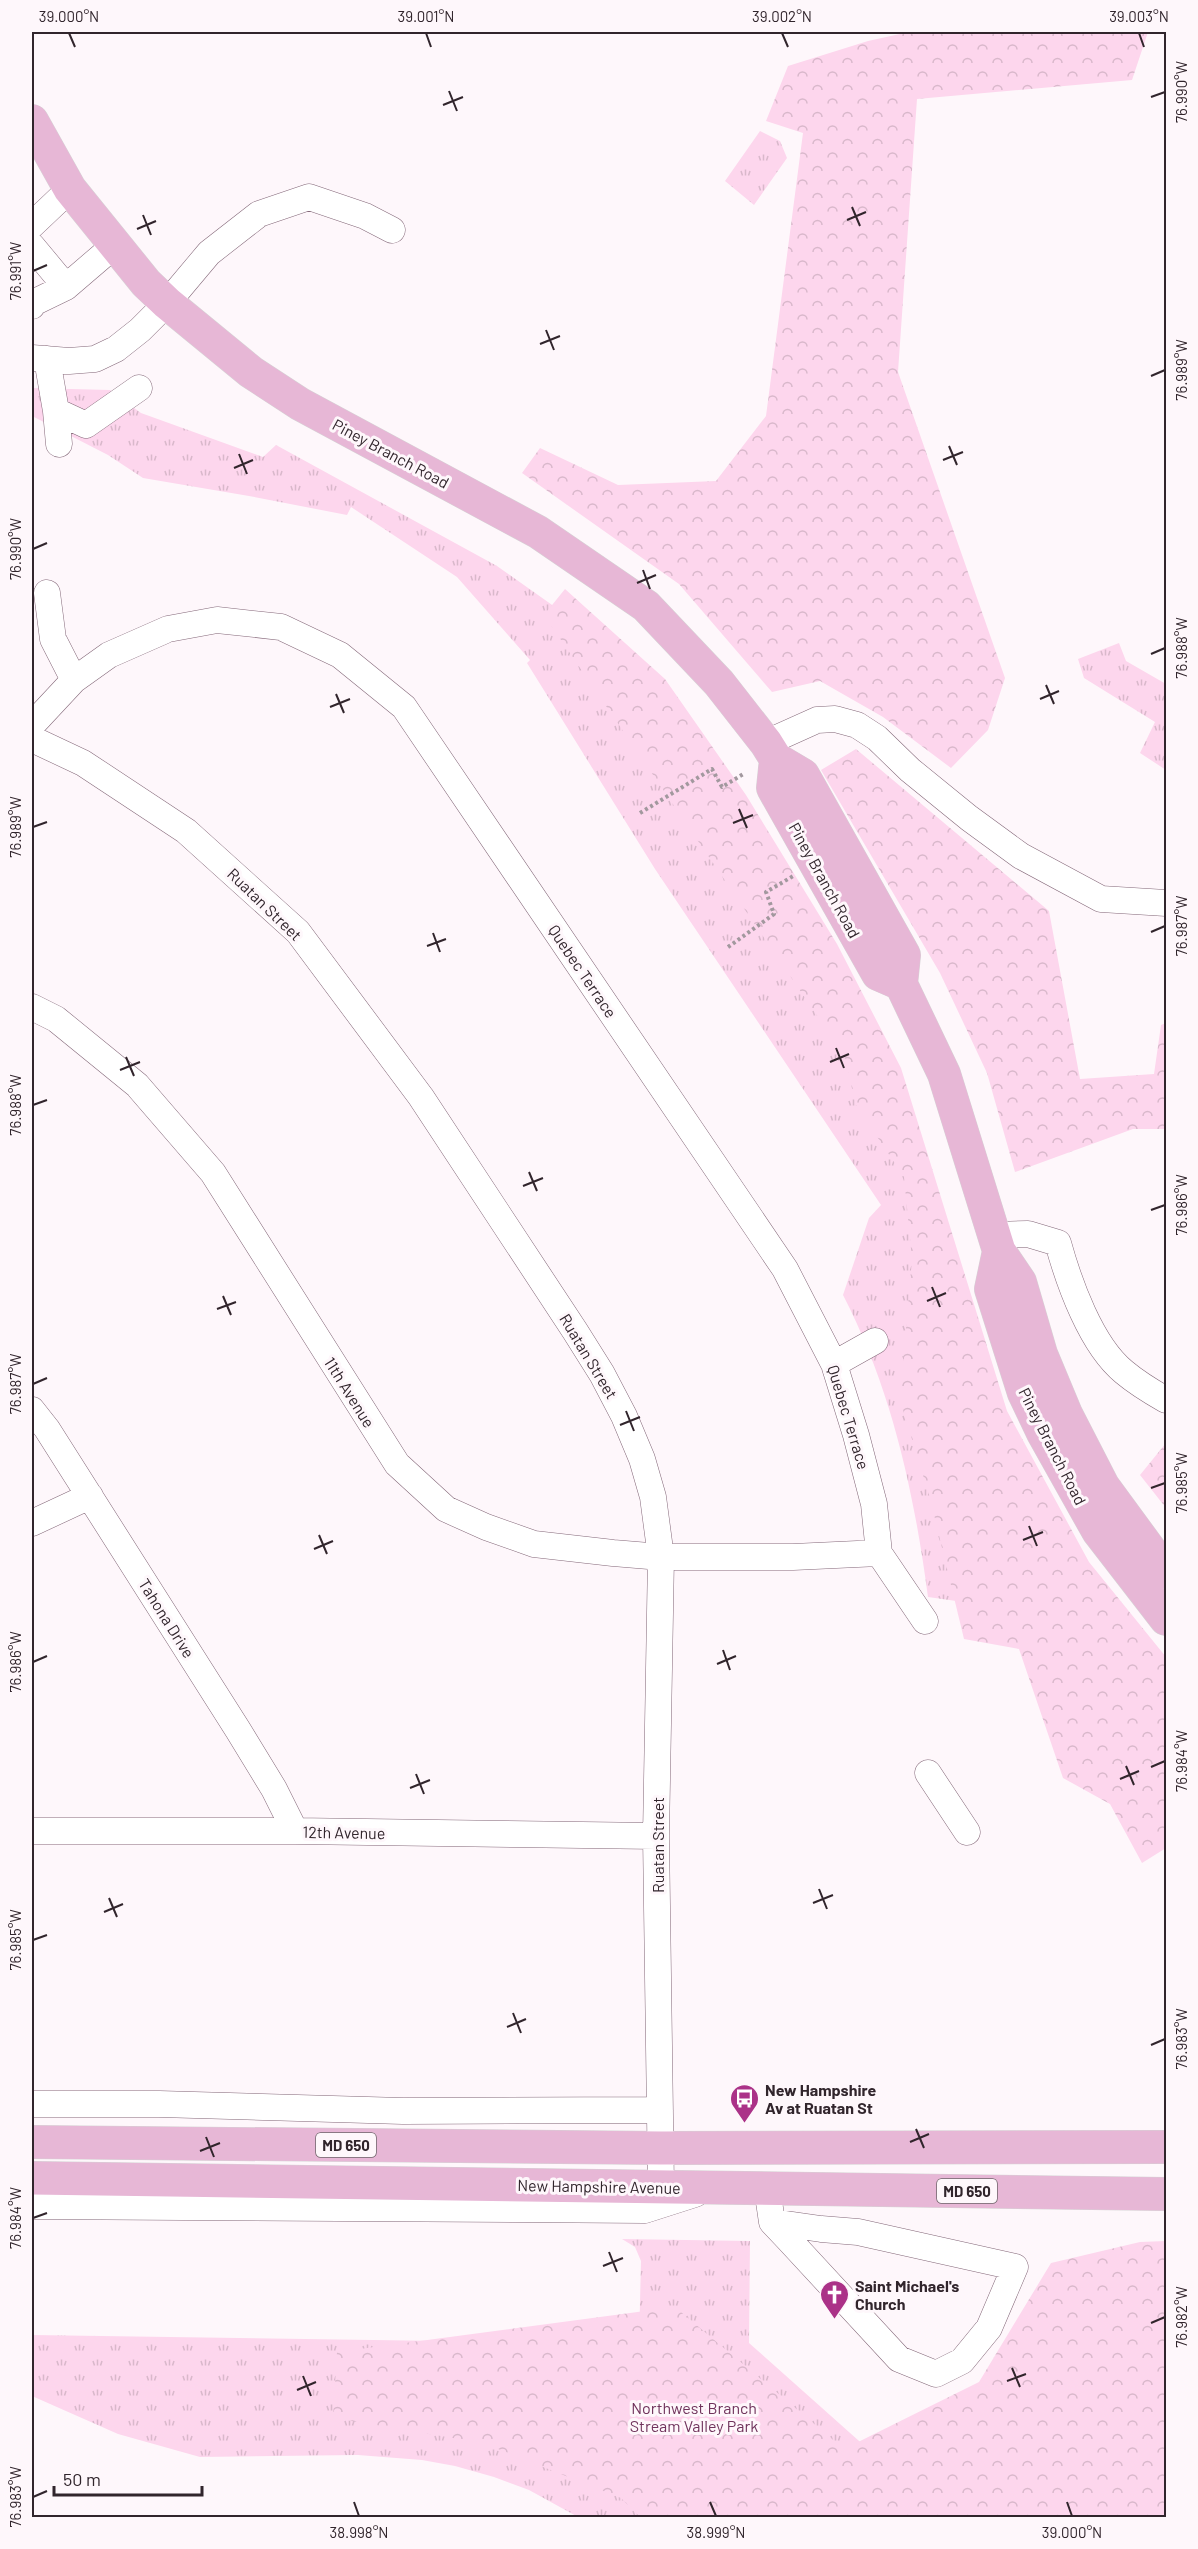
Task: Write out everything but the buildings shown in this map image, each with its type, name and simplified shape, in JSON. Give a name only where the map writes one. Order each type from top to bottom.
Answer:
[{"type":"main road","name":"Piney Branch Road","points":[[32,121],[70,189],[146,283],[167,303],[251,372],[300,404],[538,532],[646,606],[719,683],[771,751],[803,775],[904,955],[901,984],[944,1074],[997,1243],[1020,1282],[1041,1354],[1082,1446],[1103,1486],[1167,1572]]},
{"type":"main road","name":"Piney Branch Road","points":[[997,1243],[991,1289],[1024,1393],[1043,1433],[1098,1531],[1167,1618]]},
{"type":"main road","name":"MD 650","points":[[32,2142],[661,2148],[1167,2147]]},
{"type":"main road","name":"New Hampshire Avenue","points":[[32,2178],[1167,2193]]},
{"type":"street","points":[[32,225],[70,189]]},
{"type":"street","points":[[59,444],[56,411],[39,358],[69,361],[95,359],[116,349],[140,330],[167,303],[209,253],[259,214],[309,197],[365,216],[392,230]]},
{"type":"street","points":[[32,306],[33,303],[66,287],[115,245]]},
{"type":"street","points":[[32,246],[66,287]]},
{"type":"street","points":[[56,411],[86,425],[139,388]]},
{"type":"street","points":[[47,593],[53,639],[74,680]]},
{"type":"street","name":"Quebec Terrace","points":[[32,725],[74,680],[109,655],[168,629],[217,621],[281,627],[340,655],[404,707],[785,1269],[834,1364],[874,1504],[879,1553]]},
{"type":"street","points":[[771,751],[817,720],[835,719],[856,725],[877,738],[910,770],[969,818],[1022,855],[1101,899],[1167,903]]},
{"type":"street","name":"Ruatan Street","points":[[32,739],[83,763],[186,831],[298,932],[421,1097],[602,1374],[624,1416],[642,1459],[653,1497],[661,1557],[656,1836],[661,2186]]},
{"type":"street","name":"11th Avenue","points":[[32,1007],[56,1019],[137,1085],[213,1173],[397,1464],[446,1509],[486,1527],[534,1544],[661,1557],[793,1557],[879,1553]]},
{"type":"street","points":[[997,1243],[1028,1234],[1058,1243],[1076,1295],[1099,1343],[1123,1371],[1167,1400]]},
{"type":"street","points":[[834,1364],[875,1341]]},
{"type":"street","name":"Tahona Drive","points":[[32,1410],[47,1429],[238,1730],[274,1789],[296,1831]]},
{"type":"street","points":[[32,1523],[90,1496]]},
{"type":"street","points":[[879,1553],[925,1621]]},
{"type":"street","points":[[928,1773],[967,1832]]},
{"type":"street","name":"12th Avenue","points":[[32,1832],[296,1831],[656,1836]]},
{"type":"street","points":[[32,2104],[159,2104],[403,2110],[660,2110]]},
{"type":"street","points":[[32,2206],[645,2210],[715,2187]]},
{"type":"street","points":[[767,2188],[772,2222],[899,2359],[936,2374],[962,2361],[988,2328],[1015,2268],[858,2232],[772,2222]]},
{"type":"street","points":[[802,2255],[820,2229]]},
{"type":"path","points":[[640,813],[712,770],[722,787],[745,772]]},
{"type":"path","points":[[728,947],[774,914],[766,892],[802,870]]},
{"type":"green space","points":[[909,32],[1148,32],[1132,80],[917,99],[898,372],[1005,678],[988,730],[951,768],[883,717],[820,681],[772,692],[679,584],[522,473],[540,448],[618,485],[716,481],[766,416],[803,133],[766,121],[788,66],[868,41]]},
{"type":"green space","points":[[760,131],[780,141],[787,158],[754,205],[725,181]]},
{"type":"green space","points":[[32,388],[110,390],[141,413],[263,457],[276,445],[497,566],[579,624],[856,1020],[960,1338],[1111,1623],[928,1597],[916,1519],[899,1442],[875,1368],[843,1295],[869,1218],[881,1205],[655,869],[527,663],[530,660],[457,577],[351,507],[347,515],[143,478],[108,455],[32,416]]},
{"type":"green space","points":[[565,589],[665,679],[746,795],[837,944],[901,1068],[1007,1411],[1089,1562],[1166,1657],[1166,1848],[1142,1863],[1110,1804],[1063,1778],[1019,1649],[964,1639],[930,1498],[900,1400],[912,1259],[904,1177],[856,1105],[844,1055],[544,615]]},
{"type":"green space","points":[[1119,643],[1126,661],[1166,684],[1166,770],[1140,753],[1155,722],[1084,678],[1078,659]]},
{"type":"green space","points":[[856,749],[1049,911],[1080,1079],[1154,1074],[1161,1025],[1166,1023],[1166,1129],[1133,1129],[1015,1172],[987,1073],[940,973],[821,770]]},
{"type":"green space","points":[[1166,1443],[1166,1508],[1140,1475]]},
{"type":"green space","name":"Northwest Branch Stream Valley Park","points":[[622,2239],[750,2241],[749,2343],[886,2465],[701,2517],[578,2517],[529,2490],[494,2477],[422,2460],[358,2455],[200,2457],[118,2434],[32,2396],[32,2335],[639,2344],[641,2261],[635,2247]]},
{"type":"green space","points":[[1166,2241],[1166,2517],[640,2517],[621,2498],[483,2443],[333,2418],[337,2352],[675,2307],[844,2449],[979,2382],[1051,2263],[1140,2242]]},
{"type":"place","name":"New Hampshire Av at Ruatan St","points":[[744,2124]]},
{"type":"place","name":"Saint Michael's Church","points":[[834,2320]]}]
